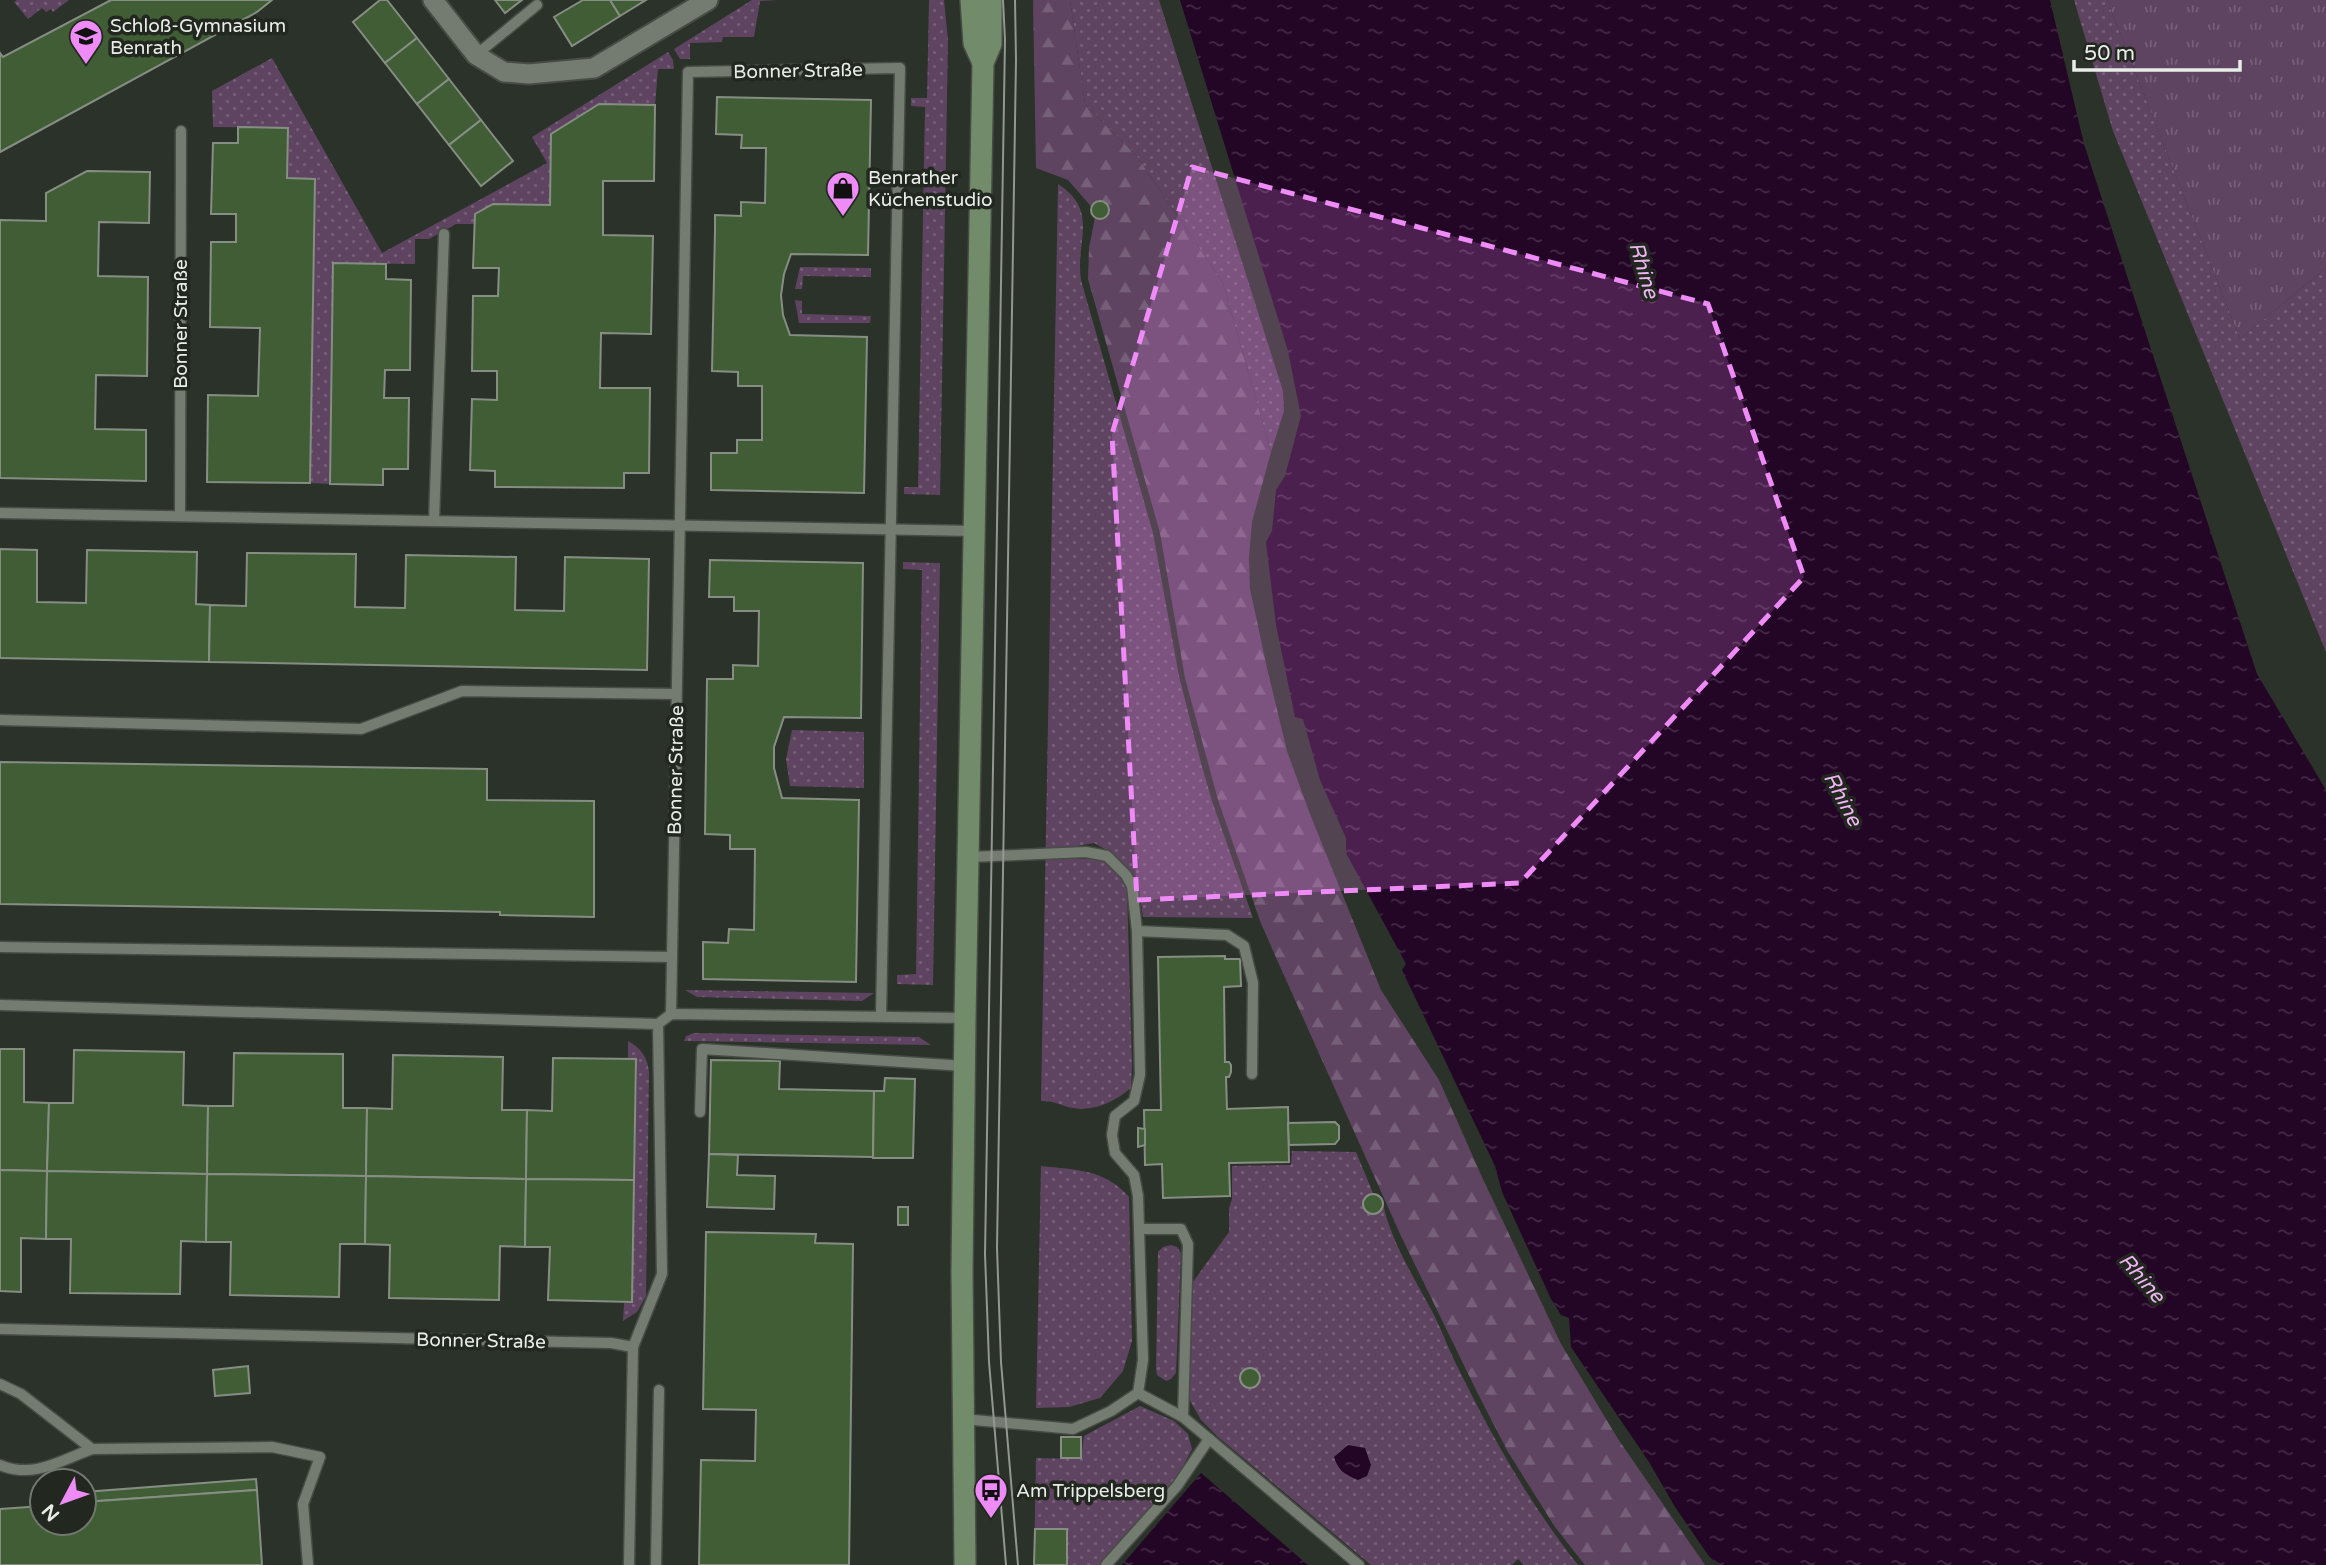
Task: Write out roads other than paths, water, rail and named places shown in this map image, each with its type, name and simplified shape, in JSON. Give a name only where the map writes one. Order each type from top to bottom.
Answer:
[{"type":"main road","points":[[971,0],[974,43],[983,63]]},
{"type":"main road","points":[[965,1565],[962,1419],[965,1018],[983,63],[991,44],[991,0]]},
{"type":"street","points":[[433,0],[476,55],[504,72],[529,74],[594,68],[708,0]]},
{"type":"lane","points":[[476,55],[537,5]]},
{"type":"lane","name":"Bonner Straße","points":[[671,1014],[688,72],[900,68],[881,1016]]},
{"type":"lane","name":"Bonner Straße","points":[[180,516],[181,131]]},
{"type":"lane","points":[[434,521],[444,234]]},
{"type":"lane","points":[[0,513],[975,531]]},
{"type":"lane","points":[[0,720],[361,729],[462,691],[676,694]]},
{"type":"lane","points":[[962,1419],[1073,1429],[1111,1411],[1138,1393],[1143,1360],[1140,1229],[1134,1175],[1115,1153],[1112,1135],[1115,1116],[1134,1101],[1140,1075],[1137,931],[1132,886],[1126,875],[1107,856],[1086,852],[969,857]]},
{"type":"lane","points":[[1137,931],[1227,935],[1244,946],[1253,983],[1252,1074]]},
{"type":"lane","points":[[0,947],[672,957]]},
{"type":"lane","points":[[0,1005],[658,1024],[671,1014],[965,1018]]},
{"type":"lane","points":[[629,1565],[633,1347],[662,1275],[658,1024]]},
{"type":"lane","points":[[699,1112],[702,1049],[965,1066]]},
{"type":"lane","points":[[1140,1229],[1181,1228],[1188,1244],[1183,1417]]},
{"type":"lane","name":"Bonner Straße","points":[[0,1329],[611,1343],[633,1347]]},
{"type":"lane","points":[[0,1384],[21,1394],[92,1449]]},
{"type":"lane","points":[[656,1565],[659,1390]]},
{"type":"lane","points":[[1138,1393],[1183,1417],[1358,1565]]},
{"type":"lane","points":[[1106,1565],[1177,1486],[1209,1439]]},
{"type":"lane","points":[[0,1465],[32,1472],[92,1449],[272,1447],[320,1457],[303,1504],[308,1565]]},
{"type":"water","name":"Rhine","points":[[1180,0],[2050,0],[2084,144],[2257,674],[2326,790],[2326,1565],[1718,1565],[1708,1555],[1571,1347],[1569,1318],[1561,1315],[1551,1299],[1502,1192],[1495,1166],[1402,970],[1406,964],[1346,853],[1346,838],[1320,780],[1303,719],[1295,717],[1276,625],[1266,542],[1272,531],[1276,490],[1285,476],[1301,416],[1288,351]]},
{"type":"water","points":[[1348,1445],[1365,1448],[1371,1465],[1367,1476],[1358,1480],[1343,1472],[1334,1457]]},
{"type":"water","points":[[1201,1473],[1308,1565],[1122,1565]]},
{"type":"tram line","points":[[1003,0],[1005,40],[985,1254],[989,1362],[1006,1565]]},
{"type":"tram line","points":[[1015,0],[997,1248],[1001,1362],[1018,1565]]},
{"type":"place","name":"Schloß-Gymnasium Benrath","points":[[86,66]]},
{"type":"place","name":"Benrather Küchenstudio","points":[[843,218]]},
{"type":"place","name":"Am Trippelsberg","points":[[991,1520]]}]
